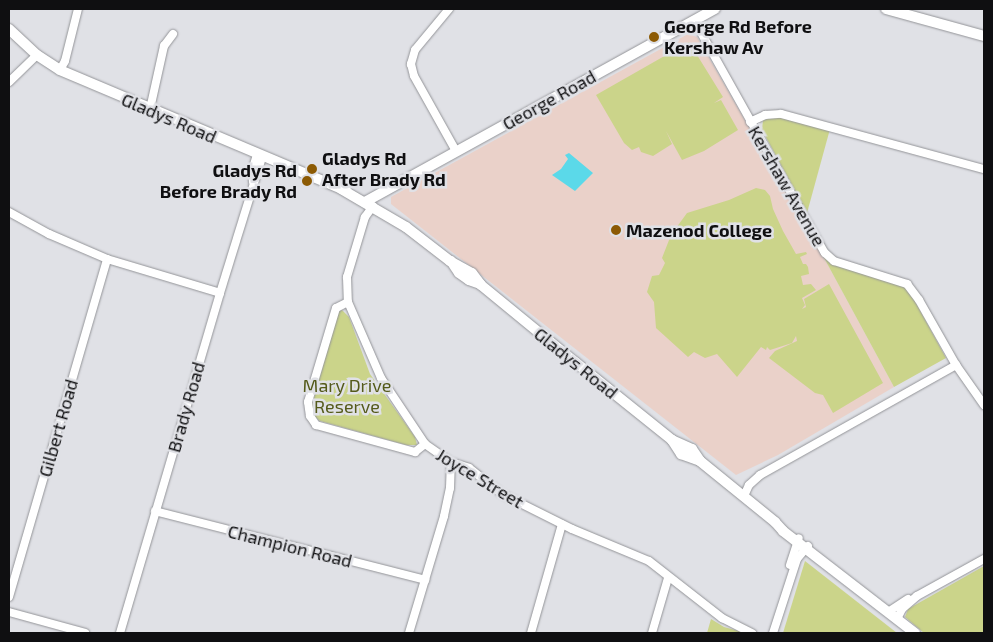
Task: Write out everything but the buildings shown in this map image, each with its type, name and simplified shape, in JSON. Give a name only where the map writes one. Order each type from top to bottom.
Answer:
[{"type":"street","points":[[60,70],[65,61],[78,9]]},
{"type":"street","points":[[449,9],[415,50],[411,64],[414,76],[456,151]]},
{"type":"street","name":"George Road","points":[[371,202],[384,191],[714,9]]},
{"type":"street","points":[[886,9],[984,36]]},
{"type":"street","name":"Kershaw Avenue","points":[[694,20],[825,253],[834,261],[907,284],[919,300],[956,366],[984,405]]},
{"type":"street","name":"Gladys Road","points":[[9,29],[37,55],[60,70],[341,189],[395,215],[406,227],[450,261],[459,273],[481,285],[672,440],[692,450],[700,461],[807,547],[824,564],[828,563],[915,633]]},
{"type":"street","points":[[150,109],[164,46],[173,34]]},
{"type":"street","points":[[9,82],[37,55]]},
{"type":"street","points":[[750,122],[765,115],[781,114],[984,169]]},
{"type":"street","name":"Brady Road","points":[[120,633],[253,182],[252,171],[260,156]]},
{"type":"street","name":"Joyce Street","points":[[371,202],[347,277],[348,302],[381,378],[425,444],[451,462],[469,468],[502,494],[562,524],[649,561],[668,578],[722,618],[752,633]]},
{"type":"street","points":[[10,215],[106,259],[220,293]]},
{"type":"street","name":"Gilbert Road","points":[[9,597],[106,259]]},
{"type":"street","points":[[348,302],[336,308],[308,402],[310,416],[316,425],[415,452],[425,444]]},
{"type":"street","points":[[735,489],[748,480],[956,366]]},
{"type":"street","points":[[409,633],[448,500],[451,462]]},
{"type":"street","points":[[744,496],[749,485],[760,475]]},
{"type":"street","name":"Champion Road","points":[[155,511],[425,580]]},
{"type":"street","points":[[531,633],[562,524]]},
{"type":"street","points":[[773,633],[798,540]]},
{"type":"street","points":[[787,584],[797,559],[807,547]]},
{"type":"street","points":[[896,619],[902,609],[917,596],[984,559]]},
{"type":"street","points":[[652,633],[668,578]]},
{"type":"street","points":[[888,612],[913,596],[917,596]]},
{"type":"street","points":[[9,612],[85,633]]},
{"type":"shaded area","name":"Mazenod College","points":[[688,34],[697,37],[823,256],[894,387],[778,455],[736,475],[391,204],[391,197]]},
{"type":"green space","points":[[689,42],[723,97],[714,103],[721,100],[738,130],[704,151],[682,160],[666,131],[672,144],[653,156],[641,152],[639,147],[632,150],[624,143],[596,95]]},
{"type":"green space","points":[[777,117],[830,129],[807,213],[762,130],[763,120]]},
{"type":"green space","points":[[756,188],[765,190],[770,196],[773,209],[796,254],[806,252],[807,254],[800,257],[803,264],[806,264],[808,267],[809,274],[801,276],[803,285],[811,284],[816,290],[802,298],[805,305],[802,309],[806,307],[804,299],[829,284],[883,383],[833,413],[823,395],[815,393],[769,358],[775,351],[797,341],[796,336],[792,343],[770,350],[767,347],[766,350],[761,347],[737,377],[717,354],[705,358],[694,352],[688,357],[656,328],[654,302],[647,292],[652,276],[659,275],[665,263],[662,258],[671,235],[687,213],[729,200]]},
{"type":"green space","points":[[823,256],[905,283],[946,358],[894,387]]},
{"type":"green space","name":"Mary Drive Reserve","points":[[342,310],[349,317],[370,374],[415,437],[417,445],[406,445],[320,421],[315,417],[312,405],[338,312]]},
{"type":"green space","points":[[805,561],[897,633],[783,633]]},
{"type":"green space","points":[[984,566],[984,633],[924,633],[905,617],[908,609]]},
{"type":"green space","points":[[711,619],[724,627],[746,633],[707,633]]},
{"type":"water","points":[[569,153],[593,173],[575,191],[552,175],[561,169],[568,159],[565,155]]},
{"type":"place","name":"George Rd Before Kershaw Av","points":[[654,37]]},
{"type":"place","name":"Gladys Rd After Brady Rd","points":[[312,169]]},
{"type":"place","name":"Gladys Rd Before Brady Rd","points":[[307,181]]},
{"type":"place","name":"Mazenod College","points":[[616,230]]}]
